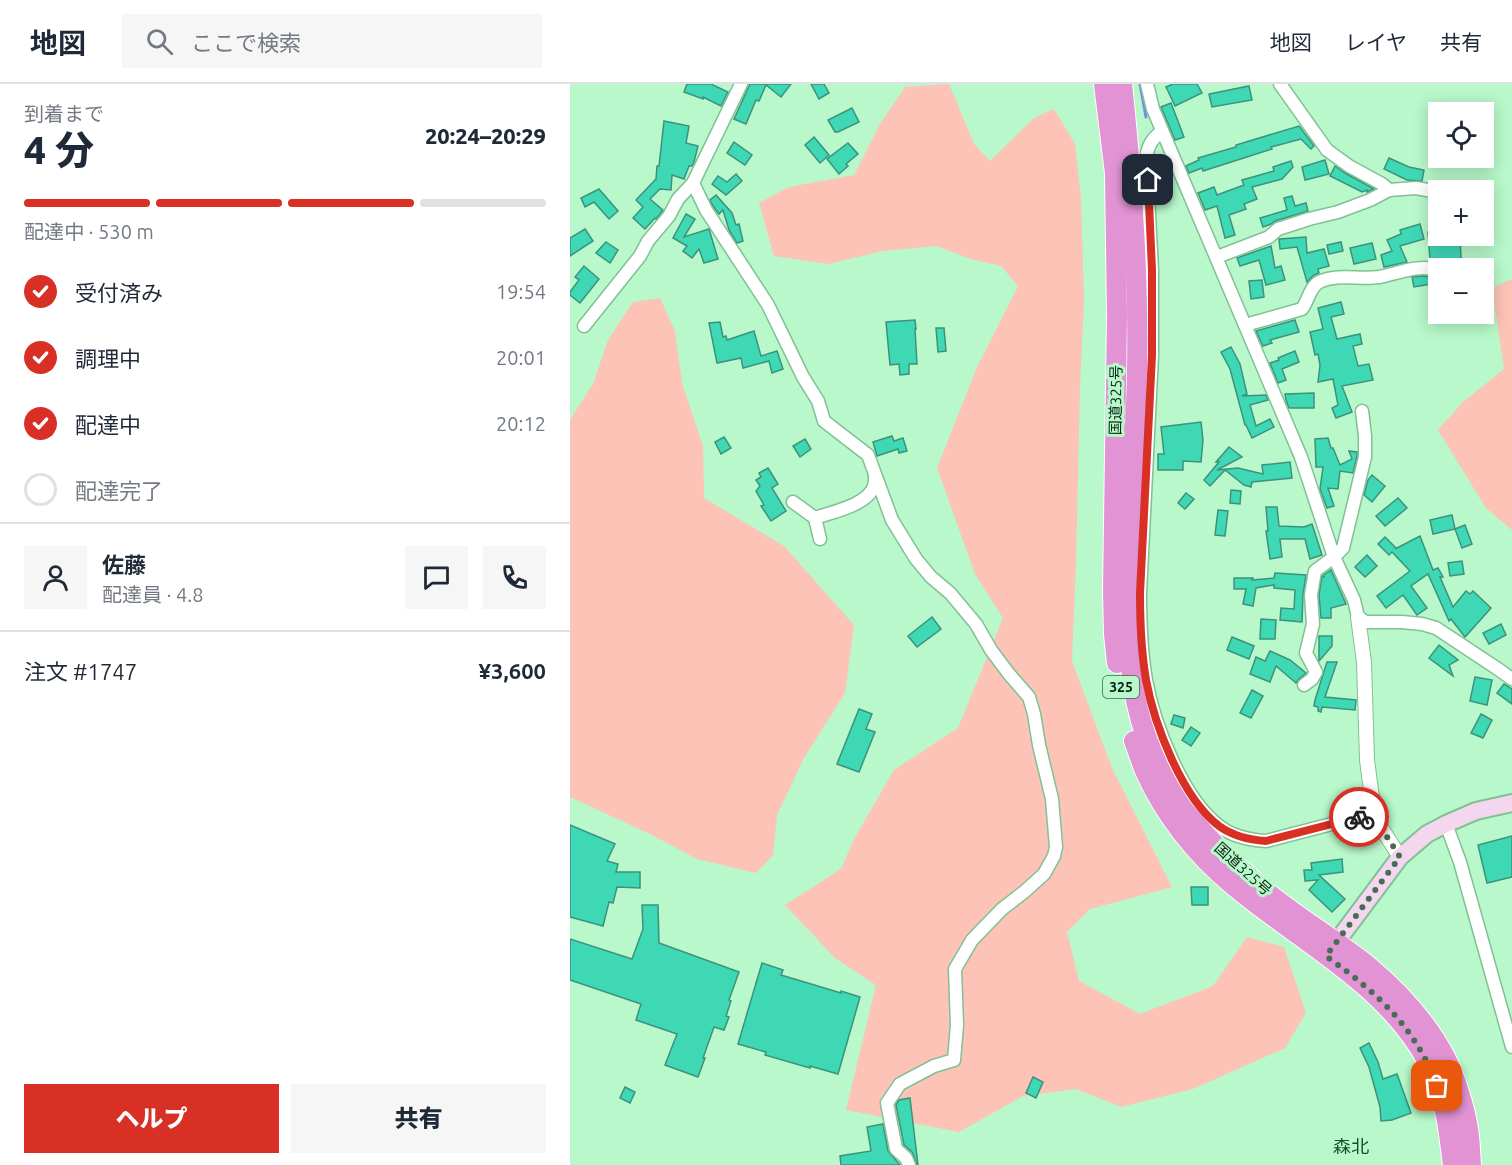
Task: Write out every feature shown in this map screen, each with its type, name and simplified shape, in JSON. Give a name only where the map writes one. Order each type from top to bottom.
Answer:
[{"type":"highway","name":"国道325号","points":[[1104,84],[1115,185],[1117,316],[1114,634],[1124,706],[1133,738],[1146,772],[1170,816],[1189,842],[1232,885],[1332,950],[1368,966],[1400,996],[1427,1029],[1446,1060],[1460,1098],[1468,1130],[1471,1165]]},
{"type":"highway","name":"国道325号","points":[[1122,84],[1136,244],[1137,305],[1128,641],[1135,699],[1140,717],[1166,782],[1184,810],[1243,872],[1332,950],[1354,976],[1401,1021],[1416,1042],[1430,1065],[1445,1108],[1453,1165]]},
{"type":"main road","points":[[1332,950],[1400,857],[1427,834],[1476,811],[1512,802]]},
{"type":"street","points":[[584,326],[640,256],[648,241],[669,216],[678,199],[693,183],[741,84]]},
{"type":"street","points":[[1147,84],[1153,109],[1162,131],[1301,457],[1334,557],[1354,600],[1364,662],[1367,760],[1374,813],[1400,857]]},
{"type":"street","points":[[1280,84],[1328,150],[1349,166],[1389,190]]},
{"type":"street","points":[[1162,131],[1153,138],[1148,146],[1146,158],[1152,270],[1152,355],[1140,612],[1146,681],[1153,709],[1162,737],[1190,792],[1205,813],[1219,826],[1234,835],[1266,841],[1374,813]]},
{"type":"street","points":[[693,183],[706,210],[768,305],[803,377],[818,401],[824,421],[868,455],[892,520],[916,559],[931,577],[950,593],[976,624],[991,650],[1029,697],[1034,714],[1052,799],[1056,847],[1054,856],[1044,874],[1002,909],[972,940],[955,969],[957,1026],[954,1060],[934,1066],[900,1084],[887,1103],[896,1149],[906,1158],[909,1165]]},
{"type":"street","points":[[1217,257],[1269,237],[1278,229],[1338,212],[1389,190],[1416,188],[1428,190]]},
{"type":"street","points":[[1245,325],[1302,309],[1312,289],[1318,283],[1336,278],[1378,277],[1402,270],[1428,268]]},
{"type":"street","points":[[1304,685],[1312,679],[1316,672],[1306,653],[1313,624],[1311,595],[1315,571],[1343,548],[1365,457],[1362,411]]},
{"type":"street","points":[[815,518],[852,506],[864,499],[874,488],[875,473]]},
{"type":"street","points":[[793,502],[815,518],[820,539]]},
{"type":"street","points":[[1358,617],[1366,622],[1402,621],[1436,628],[1512,680]]},
{"type":"street","points":[[1446,824],[1460,862],[1512,1047]]},
{"type":"shaded area","points":[[949,84],[974,144],[990,161],[1034,118],[1054,109],[1075,144],[1081,198],[1084,301],[1072,661],[1112,768],[1172,887],[1090,909],[1067,932],[1079,981],[1140,1014],[1213,986],[1247,937],[1284,947],[1306,1013],[1285,1048],[1193,1089],[1121,1107],[1076,1089],[1023,1096],[959,1132],[846,1110],[876,985],[835,958],[785,905],[841,869],[854,839],[894,770],[958,728],[1003,618],[975,574],[937,468],[977,367],[1018,286],[1001,266],[971,259],[936,246],[883,251],[828,264],[774,256],[759,203],[789,187],[854,175],[880,124],[905,87]]},
{"type":"shaded area","points":[[1512,279],[1512,530],[1486,508],[1438,430],[1463,402],[1504,369],[1494,287]]},
{"type":"shaded area","points":[[660,298],[675,331],[682,383],[703,446],[704,498],[784,546],[854,625],[845,693],[804,758],[777,815],[773,855],[756,873],[697,859],[648,833],[570,797],[570,420],[593,384],[608,340],[633,302]]},
{"type":"building","points":[[687,84],[711,84],[728,92],[721,106],[703,97],[703,99],[684,92]]},
{"type":"building","points":[[750,84],[791,84],[781,97],[766,85],[759,101],[756,100],[746,124],[734,119]]},
{"type":"building","points":[[811,84],[824,84],[829,93],[819,99]]},
{"type":"building","points":[[1173,84],[1197,84],[1202,93],[1175,106],[1166,87]]},
{"type":"building","points":[[1249,86],[1252,100],[1212,107],[1209,94]]},
{"type":"building","points":[[1171,103],[1184,137],[1175,140],[1161,107]]},
{"type":"building","points":[[852,108],[859,122],[835,132],[828,120]]},
{"type":"building","points":[[664,121],[689,126],[686,143],[698,146],[694,162],[692,166],[689,166],[684,179],[672,175],[671,190],[660,189],[650,199],[663,210],[645,229],[633,218],[643,207],[636,200],[656,179]]},
{"type":"building","points":[[1299,126],[1314,146],[1311,149],[1301,139],[1203,171],[1202,168],[1189,173],[1186,166],[1199,160],[1198,158]]},
{"type":"building","points":[[814,137],[829,155],[820,163],[805,145]]},
{"type":"building","points":[[734,142],[752,155],[745,165],[727,153]]},
{"type":"building","points":[[848,143],[858,154],[846,164],[848,166],[839,174],[827,159]]},
{"type":"building","points":[[1389,158],[1409,167],[1424,170],[1422,181],[1407,180],[1384,169]]},
{"type":"building","points":[[1325,160],[1329,174],[1305,180],[1302,167]]},
{"type":"building","points":[[1291,161],[1293,167],[1282,179],[1252,187],[1257,199],[1244,204],[1246,209],[1229,215],[1235,235],[1225,238],[1217,206],[1205,210],[1198,193],[1214,187],[1217,195],[1244,185],[1242,180],[1274,171],[1273,167]]},
{"type":"building","points":[[1335,166],[1374,189],[1362,192],[1330,176]]},
{"type":"building","points":[[736,174],[742,181],[726,195],[712,184],[718,176],[727,182]]},
{"type":"building","points":[[599,189],[618,211],[609,219],[594,202],[585,207],[581,198]]},
{"type":"building","points":[[716,195],[732,213],[736,225],[739,224],[743,241],[737,243],[729,230],[723,210],[719,214],[713,206],[710,200]]},
{"type":"building","points":[[1292,196],[1295,206],[1306,203],[1308,211],[1263,227],[1260,218],[1287,210],[1284,198]]},
{"type":"building","points":[[686,214],[695,219],[684,237],[709,229],[718,259],[704,263],[699,249],[692,258],[683,251],[687,246],[673,238]]},
{"type":"building","points":[[1420,224],[1424,239],[1400,246],[1407,262],[1384,267],[1381,255],[1392,251],[1387,240],[1401,234],[1400,230]]},
{"type":"building","points":[[585,229],[593,241],[570,256],[570,238]]},
{"type":"building","points":[[1306,237],[1307,253],[1324,249],[1329,266],[1318,269],[1319,273],[1307,282],[1297,247],[1280,249],[1279,239]]},
{"type":"building","points":[[606,242],[618,250],[610,263],[596,253]]},
{"type":"building","points":[[1341,242],[1343,251],[1329,254],[1327,245]]},
{"type":"building","points":[[1372,243],[1376,259],[1354,264],[1350,248]]},
{"type":"building","points":[[1271,246],[1275,268],[1281,266],[1285,280],[1266,285],[1259,260],[1240,266],[1237,258]]},
{"type":"building","points":[[1429,246],[1460,246],[1461,258],[1430,258]]},
{"type":"building","points":[[584,266],[599,279],[580,303],[570,295],[570,292],[579,280],[575,277]]},
{"type":"building","points":[[1412,277],[1428,277],[1428,285],[1414,287]]},
{"type":"building","points":[[1262,280],[1264,297],[1251,299],[1249,281]]},
{"type":"building","points":[[1341,302],[1344,314],[1331,317],[1337,339],[1360,334],[1362,344],[1353,346],[1358,366],[1369,364],[1373,380],[1342,386],[1352,412],[1336,418],[1332,408],[1338,405],[1333,379],[1318,382],[1320,365],[1318,354],[1315,355],[1310,332],[1323,329],[1318,308]]},
{"type":"building","points":[[915,320],[917,364],[909,364],[909,374],[900,375],[899,364],[890,365],[886,322]]},
{"type":"building","points":[[1295,320],[1299,332],[1270,340],[1272,343],[1263,346],[1256,331]]},
{"type":"building","points":[[720,322],[723,337],[726,336],[727,340],[754,331],[761,356],[777,351],[783,369],[772,373],[769,361],[743,368],[741,358],[717,363],[709,323]]},
{"type":"building","points":[[936,328],[944,328],[946,351],[938,352]]},
{"type":"building","points":[[1231,347],[1240,364],[1247,394],[1242,396],[1266,395],[1268,400],[1250,405],[1256,426],[1270,419],[1274,427],[1252,438],[1245,425],[1230,369],[1221,352]]},
{"type":"building","points":[[1295,351],[1299,362],[1282,369],[1286,380],[1278,383],[1270,363]]},
{"type":"building","points":[[1314,393],[1314,408],[1289,408],[1285,394]]},
{"type":"building","points":[[1201,422],[1203,440],[1201,462],[1183,461],[1183,470],[1158,470],[1158,454],[1164,454],[1161,427]]},
{"type":"building","points":[[892,436],[894,441],[903,438],[907,451],[899,453],[898,449],[877,456],[873,442]]},
{"type":"building","points":[[724,437],[731,448],[721,454],[715,442]]},
{"type":"building","points":[[1328,438],[1340,465],[1352,459],[1349,451],[1357,452],[1357,456],[1353,473],[1340,471],[1338,489],[1328,488],[1334,506],[1327,508],[1320,489],[1323,467],[1316,467],[1315,439]]},
{"type":"building","points":[[805,439],[811,449],[800,457],[793,446]]},
{"type":"building","points":[[1229,447],[1242,457],[1217,470],[1238,468],[1263,474],[1262,465],[1290,462],[1292,478],[1252,482],[1251,487],[1244,485],[1225,470],[1210,486],[1204,480]]},
{"type":"building","points":[[768,468],[778,484],[772,488],[786,511],[771,521],[761,506],[764,505],[756,491],[760,486],[756,480],[761,477],[759,473]]},
{"type":"building","points":[[1372,475],[1385,486],[1372,502],[1364,495],[1368,480]]},
{"type":"building","points":[[1231,490],[1241,491],[1240,504],[1230,503]]},
{"type":"building","points":[[1186,493],[1194,499],[1185,509],[1178,503]]},
{"type":"building","points":[[1398,498],[1407,508],[1385,526],[1376,516]]},
{"type":"building","points":[[1266,507],[1277,507],[1279,526],[1304,527],[1312,524],[1322,555],[1310,559],[1305,539],[1280,539],[1282,557],[1270,559],[1266,531],[1268,531]]},
{"type":"building","points":[[1218,510],[1228,511],[1225,536],[1215,535]]},
{"type":"building","points":[[1452,515],[1455,529],[1433,534],[1430,520]]},
{"type":"building","points":[[1465,525],[1472,544],[1462,548],[1455,529]]},
{"type":"building","points":[[1420,536],[1433,570],[1438,568],[1443,577],[1440,577],[1453,607],[1466,591],[1470,594],[1473,591],[1491,608],[1465,637],[1451,619],[1449,621],[1428,574],[1411,586],[1427,608],[1417,615],[1403,595],[1386,608],[1377,596],[1410,571],[1392,552],[1389,555],[1378,544],[1385,537],[1395,549]]},
{"type":"building","points":[[1367,555],[1377,566],[1365,577],[1355,567]]},
{"type":"building","points":[[1462,561],[1464,574],[1450,576],[1448,563]]},
{"type":"building","points":[[1331,570],[1346,604],[1331,608],[1331,618],[1321,618],[1319,595],[1322,576],[1324,577]]},
{"type":"building","points":[[1275,573],[1306,575],[1302,622],[1280,620],[1281,608],[1294,609],[1295,590],[1274,588],[1274,585],[1256,588],[1253,606],[1243,604],[1246,589],[1234,589],[1234,578],[1253,578],[1252,580],[1274,578]]},
{"type":"building","points":[[932,617],[941,629],[917,647],[908,636]]},
{"type":"building","points":[[1261,619],[1276,620],[1275,639],[1260,639]]},
{"type":"building","points":[[1501,624],[1506,635],[1489,644],[1483,633]]},
{"type":"building","points":[[1319,636],[1332,636],[1332,646],[1319,661]]},
{"type":"building","points":[[1232,637],[1254,646],[1249,659],[1227,650]]},
{"type":"building","points":[[1439,645],[1458,660],[1449,665],[1453,676],[1429,658]]},
{"type":"building","points":[[1270,651],[1290,660],[1306,673],[1296,683],[1276,666],[1270,682],[1250,674],[1256,657],[1265,661]]},
{"type":"building","points":[[1327,662],[1337,662],[1325,697],[1356,700],[1355,710],[1322,707],[1321,712],[1318,711],[1318,707],[1314,706]]},
{"type":"building","points":[[1475,677],[1492,680],[1487,705],[1470,701]]},
{"type":"building","points":[[1504,684],[1512,689],[1512,704],[1497,693]]},
{"type":"building","points":[[1252,690],[1263,696],[1251,718],[1240,713]]},
{"type":"building","points":[[859,709],[872,714],[866,729],[875,732],[859,772],[837,764]]},
{"type":"building","points":[[1481,714],[1492,720],[1483,738],[1471,733]]},
{"type":"building","points":[[1174,715],[1185,718],[1183,728],[1171,724]]},
{"type":"building","points":[[1191,727],[1200,733],[1191,746],[1182,740]]},
{"type":"building","points":[[570,825],[615,844],[607,861],[618,864],[616,872],[640,872],[640,888],[617,887],[613,903],[609,902],[603,926],[570,917]]},
{"type":"building","points":[[1512,836],[1512,877],[1487,883],[1478,845]]},
{"type":"building","points":[[1342,859],[1343,872],[1319,875],[1345,899],[1332,912],[1309,890],[1318,880],[1305,881],[1304,870],[1312,870],[1311,863]]},
{"type":"building","points":[[1191,887],[1208,887],[1208,905],[1192,905]]},
{"type":"building","points":[[642,905],[658,905],[659,943],[739,972],[729,1000],[731,1001],[726,1016],[729,1017],[724,1030],[714,1027],[698,1077],[665,1065],[677,1034],[636,1020],[641,1004],[570,980],[570,939],[632,959],[643,929]]},
{"type":"building","points":[[762,963],[783,970],[781,975],[860,997],[838,1074],[765,1055],[766,1052],[738,1044]]},
{"type":"building","points":[[1369,1043],[1383,1079],[1397,1074],[1411,1113],[1392,1120],[1381,1121],[1380,1107],[1369,1067],[1360,1048]]},
{"type":"building","points":[[1033,1077],[1043,1082],[1036,1098],[1026,1093]]},
{"type":"building","points":[[625,1087],[635,1092],[630,1103],[620,1098]]},
{"type":"building","points":[[910,1098],[918,1165],[912,1152],[904,1145],[896,1105],[899,1100]]},
{"type":"building","points":[[883,1124],[888,1151],[900,1165],[841,1165],[840,1156],[871,1151],[867,1127]]},
{"type":"waterway","points":[[1140,84],[1146,117]]},
{"type":"way so far","points":[[1359,817],[1374,813],[1400,857],[1326,956],[1354,976],[1401,1021],[1430,1065],[1437,1086]]},
{"type":"district","name":"森北","points":[[1351,1147]]},
{"type":"route","points":[[1148,180],[1152,270],[1152,355],[1140,621],[1146,681],[1162,737],[1190,792],[1205,813],[1219,826],[1234,835],[1266,841],[1359,817]]}]
